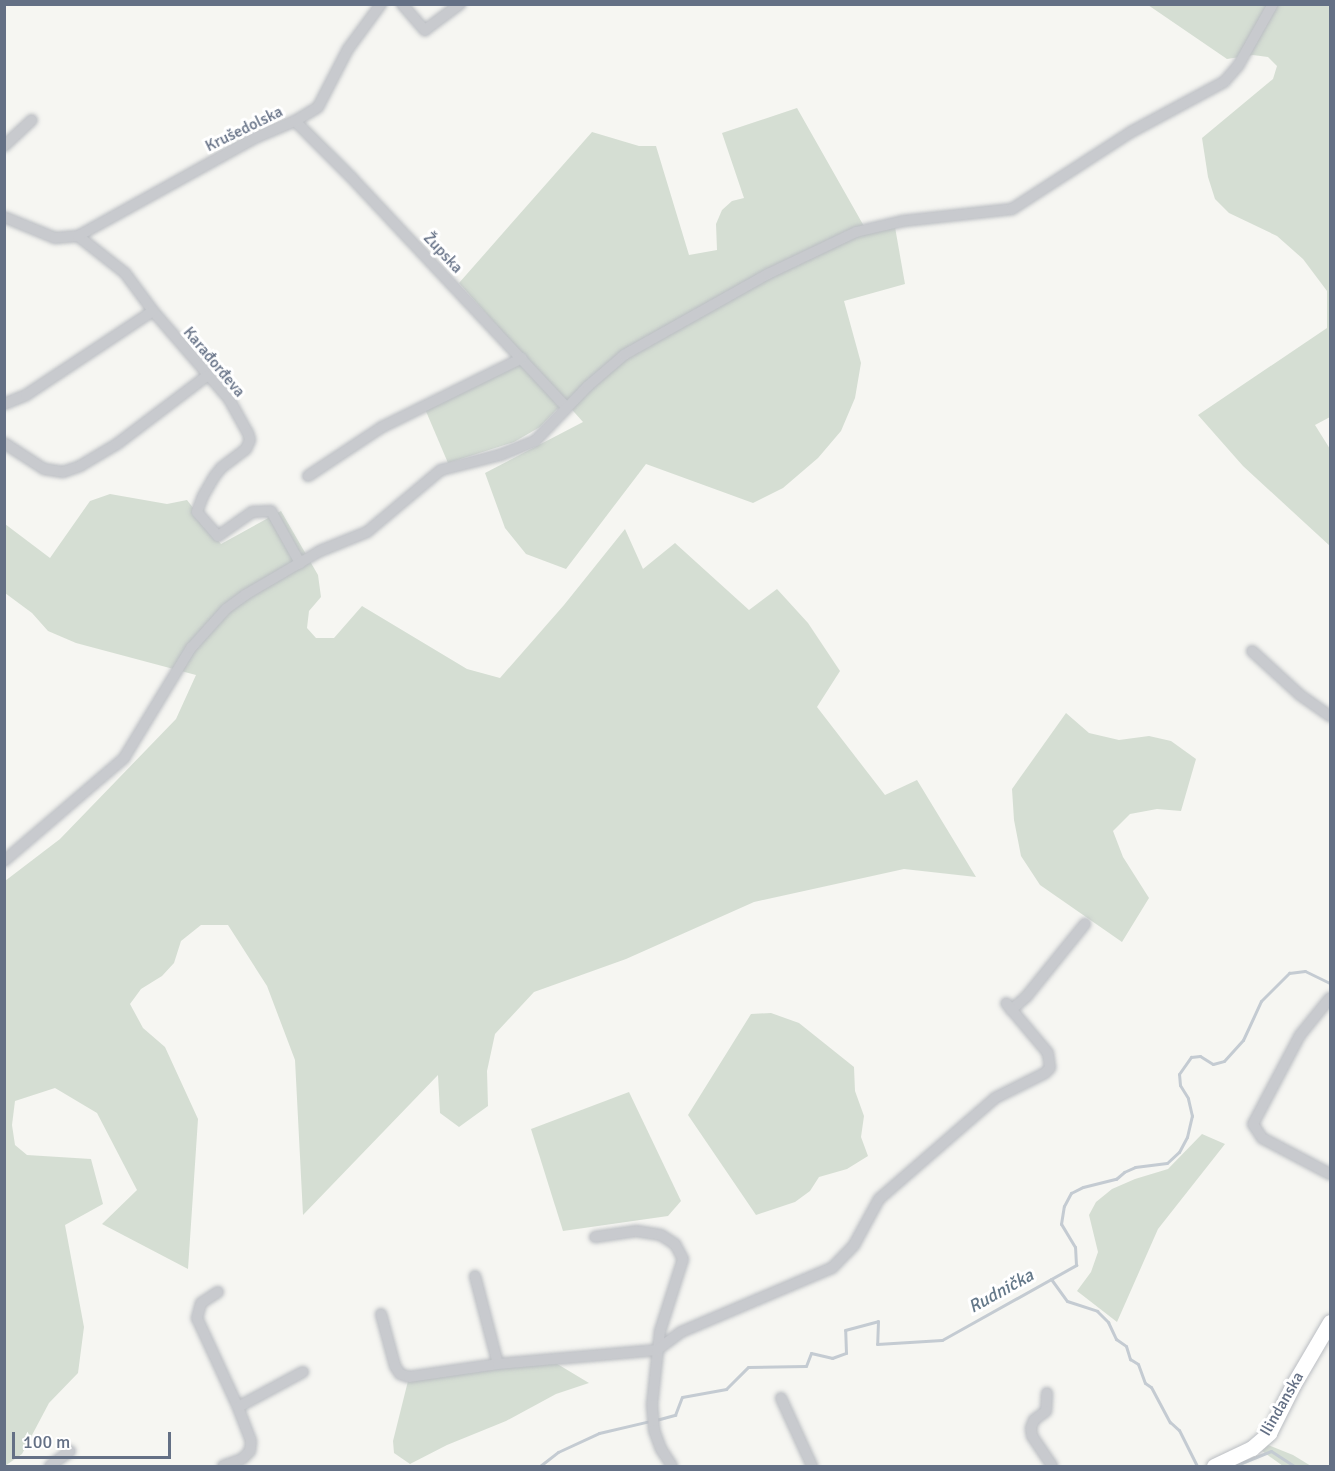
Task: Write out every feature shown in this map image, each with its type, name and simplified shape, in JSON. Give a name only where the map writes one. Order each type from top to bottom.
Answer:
[{"type":"street","name":"Krušedolska","points":[[78,236],[255,138],[295,121],[318,107],[348,49],[381,4]]},
{"type":"street","points":[[402,4],[425,30],[460,4]]},
{"type":"street","points":[[4,861],[124,758],[191,648],[226,609],[300,563],[367,532],[441,470],[500,455],[535,441],[624,355],[768,274],[856,232],[903,221],[1012,209],[1131,132],[1224,82],[1238,66],[1273,4]]},
{"type":"street","points":[[4,146],[32,120]]},
{"type":"street","name":"Župska","points":[[295,121],[567,408]]},
{"type":"street","points":[[4,217],[55,238],[78,236]]},
{"type":"street","name":"Karađorđeva","points":[[78,236],[125,273],[153,311],[229,399],[250,440],[246,449],[221,468],[202,496],[197,512],[205,524],[218,536],[252,512],[267,509],[271,511],[300,563]]},
{"type":"street","points":[[4,404],[26,395],[153,311]]},
{"type":"street","points":[[308,476],[382,427],[522,358]]},
{"type":"street","points":[[4,443],[44,469],[63,472],[80,466],[117,444],[207,376]]},
{"type":"street","points":[[1252,651],[1300,694],[1330,716]]},
{"type":"street","points":[[381,1314],[395,1366],[400,1374],[409,1377],[498,1364],[657,1350],[681,1332],[832,1268],[854,1245],[879,1199],[995,1098],[1045,1073],[1051,1061],[1048,1053],[1009,1006],[1026,997],[1085,924]]},
{"type":"street","points":[[1330,998],[1300,1035],[1253,1124],[1262,1138],[1330,1174]]},
{"type":"street","points":[[595,1237],[636,1231],[662,1235],[675,1244],[683,1259],[660,1331],[651,1416],[661,1449],[672,1467]]},
{"type":"street","points":[[475,1276],[498,1364]]},
{"type":"street","points":[[218,1292],[201,1303],[197,1318],[251,1441],[250,1451],[242,1459],[223,1467]]},
{"type":"street","name":"Ilindanska","points":[[1214,1467],[1252,1448],[1269,1433],[1293,1385],[1330,1322]]},
{"type":"street","points":[[238,1407],[303,1372]]},
{"type":"street","points":[[1047,1394],[1046,1411],[1034,1420],[1031,1428],[1032,1436],[1052,1467]]},
{"type":"street","points":[[781,1398],[812,1467]]},
{"type":"street","points":[[50,1467],[70,1451]]},
{"type":"shaded area","points":[[1148,5],[1330,5],[1330,417],[1315,425],[1330,449],[1330,546],[1243,466],[1198,415],[1327,328],[1327,291],[1303,259],[1277,236],[1229,213],[1215,199],[1208,177],[1202,138],[1273,79],[1277,66],[1268,57],[1253,55],[1227,59]]},
{"type":"shaded area","points":[[797,108],[865,228],[895,227],[905,284],[844,301],[861,363],[855,398],[841,431],[818,458],[783,488],[753,503],[646,464],[566,569],[526,554],[505,528],[485,473],[583,422],[459,283],[592,132],[639,146],[656,146],[689,255],[717,250],[716,224],[722,210],[732,201],[744,198],[722,133]]},
{"type":"shaded area","points":[[520,362],[559,407],[540,427],[514,442],[448,463],[425,409]]},
{"type":"shaded area","points":[[110,494],[167,504],[187,500],[221,544],[281,511],[318,575],[321,597],[309,611],[307,628],[316,638],[334,638],[362,606],[467,669],[500,678],[564,605],[625,529],[643,569],[675,543],[749,610],[777,589],[808,623],[840,671],[817,707],[885,795],[917,780],[976,877],[904,869],[754,902],[626,959],[534,992],[495,1034],[487,1071],[488,1106],[459,1127],[440,1113],[438,1075],[303,1215],[295,1060],[267,986],[228,925],[201,925],[181,941],[174,963],[162,976],[141,989],[130,1004],[143,1028],[165,1047],[198,1119],[188,1269],[102,1224],[137,1190],[97,1113],[55,1088],[15,1101],[12,1125],[15,1145],[27,1155],[91,1159],[103,1204],[65,1225],[84,1327],[78,1373],[49,1403],[22,1454],[5,1466],[5,881],[60,839],[176,719],[196,675],[76,643],[48,631],[32,613],[5,593],[5,524],[50,558],[90,501]]},
{"type":"shaded area","points":[[1066,713],[1089,733],[1119,740],[1149,736],[1171,741],[1196,759],[1181,811],[1157,809],[1130,814],[1113,831],[1123,857],[1149,898],[1122,942],[1040,885],[1021,856],[1014,820],[1012,789]]},
{"type":"shaded area","points":[[771,1013],[799,1023],[854,1067],[855,1091],[864,1116],[861,1137],[868,1156],[847,1169],[819,1177],[810,1191],[795,1202],[756,1215],[688,1115],[751,1014]]},
{"type":"shaded area","points":[[629,1092],[681,1201],[668,1216],[563,1231],[531,1129]]},
{"type":"shaded area","points":[[1202,1134],[1225,1144],[1158,1229],[1117,1322],[1077,1291],[1091,1272],[1098,1252],[1089,1215],[1096,1202],[1112,1189],[1168,1169]]},
{"type":"shaded area","points":[[549,1359],[589,1383],[556,1394],[506,1421],[447,1445],[410,1464],[394,1453],[393,1441],[409,1377]]},
{"type":"shaded area","points":[[1268,1445],[1293,1455],[1311,1466],[1283,1466],[1262,1451]]},
{"type":"waterway","name":"Rudnička","points":[[656,1420],[675,1415],[682,1397],[726,1389],[748,1367],[806,1366],[811,1353],[832,1358],[846,1353],[845,1330],[878,1321],[877,1344],[942,1340],[1076,1265],[1075,1247],[1061,1224],[1064,1206],[1071,1193],[1083,1187],[1116,1179],[1135,1167],[1167,1163],[1179,1152],[1187,1137],[1192,1116],[1188,1098],[1180,1085],[1179,1074],[1191,1057],[1200,1056],[1213,1064],[1224,1061],[1243,1040],[1261,1001],[1289,973],[1305,971],[1330,983]]},
{"type":"waterway","points":[[1051,1279],[1067,1301],[1097,1311],[1108,1322],[1116,1339],[1126,1346],[1130,1359],[1138,1364],[1145,1383],[1151,1387],[1170,1422],[1179,1430],[1197,1466]]},
{"type":"waterway","name":"Rudnička","points":[[540,1466],[558,1452],[599,1433],[650,1421]]},
{"type":"waterway","points":[[1234,1466],[1271,1451],[1294,1466]]}]
